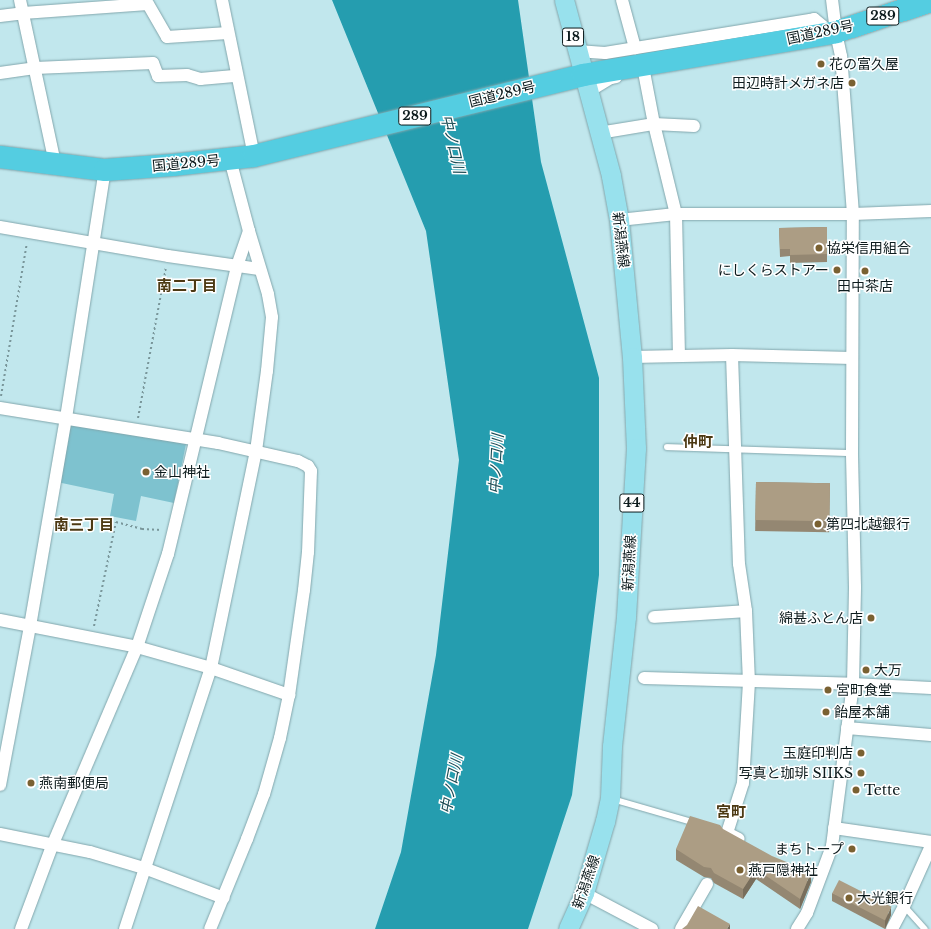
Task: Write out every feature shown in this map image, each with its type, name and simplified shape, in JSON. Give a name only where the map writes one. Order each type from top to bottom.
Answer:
[{"type":"highway","name":"国道289号","points":[[0,157],[105,170],[260,155],[579,82],[834,32],[931,1]]},
{"type":"main road","name":"18","points":[[564,0],[577,51],[579,82]]},
{"type":"main road","name":"新潟燕線","points":[[568,929],[584,893],[606,821],[610,798],[612,746],[626,618],[636,448],[632,357],[620,220],[599,133],[579,82]]},
{"type":"street","points":[[20,0],[55,163]]},
{"type":"street","points":[[222,0],[237,76],[260,155]]},
{"type":"street","points":[[622,0],[635,48]]},
{"type":"street","points":[[797,929],[807,914],[822,878],[832,846],[853,684],[854,587],[852,358],[854,214],[841,56],[834,32],[832,0]]},
{"type":"street","points":[[0,16],[148,4],[166,37],[228,33]]},
{"type":"street","points":[[577,51],[605,53],[814,19],[834,32]]},
{"type":"street","points":[[579,82],[611,78],[817,42],[834,32]]},
{"type":"street","points":[[0,73],[35,68],[153,63],[158,76],[187,75],[200,79],[237,76]]},
{"type":"street","points":[[644,72],[654,124],[676,214],[679,356]]},
{"type":"street","points":[[599,133],[654,124],[694,126]]},
{"type":"street","points":[[125,929],[211,668],[256,451],[267,371],[272,317],[268,294],[259,269],[230,159]]},
{"type":"street","points":[[0,785],[30,626],[66,418],[105,170]]},
{"type":"street","points":[[620,220],[676,214],[854,214],[931,211]]},
{"type":"street","points":[[0,227],[168,256],[259,269]]},
{"type":"street","points":[[21,929],[52,846],[137,647],[168,554],[237,266],[249,231]]},
{"type":"street","points":[[632,357],[732,355],[852,358]]},
{"type":"street","points":[[732,355],[739,564],[746,611],[749,682],[743,783],[723,832],[748,844]]},
{"type":"street","points":[[0,408],[196,439],[256,451],[298,461],[308,466],[311,471],[308,560],[289,695],[269,779],[224,898],[210,929]]},
{"type":"street","points":[[654,617],[746,611]]},
{"type":"street","points":[[0,620],[137,647],[211,668],[289,695]]},
{"type":"street","points":[[644,678],[853,684],[931,688]]},
{"type":"street","points":[[847,728],[931,735]]},
{"type":"street","points":[[834,828],[931,842]]},
{"type":"street","points":[[0,834],[52,846],[90,852],[144,868],[224,898]]},
{"type":"street","points":[[892,929],[931,846]]},
{"type":"street","points":[[808,873],[822,878]]},
{"type":"street","points":[[681,929],[707,884]]},
{"type":"street","points":[[584,893],[652,929]]},
{"type":"lane","points":[[667,448],[852,453]]},
{"type":"lane","points":[[610,798],[705,826]]},
{"type":"lane","points":[[904,906],[925,929]]},
{"type":"path","points":[[0,401],[29,232]]},
{"type":"path","points":[[135,430],[168,256]]},
{"type":"path","points":[[92,638],[116,522],[142,529],[173,531]]},
{"type":"shaded area","points":[[69,422],[186,444],[174,503],[141,496],[136,521],[110,516],[114,494],[57,482]]},
{"type":"water","name":"中ノ口川","points":[[332,0],[518,0],[541,162],[599,378],[599,575],[572,795],[528,929],[375,929],[401,852],[436,655],[459,460],[426,231]]},
{"type":"building","points":[[827,227],[827,254],[790,255],[790,249],[780,249],[779,228]]},
{"type":"building","points":[[756,482],[830,483],[829,521],[755,520]]},
{"type":"building","name":"燕戸隠神社","points":[[690,816],[720,825],[723,829],[772,856],[811,872],[800,899],[756,869],[743,889],[714,873],[711,868],[704,867],[676,849]]},
{"type":"building","points":[[839,880],[892,907],[885,920],[832,893]]},
{"type":"building","points":[[698,906],[730,924],[727,929],[682,929],[687,925]]},
{"type":"place","name":"花の富久屋","points":[[821,64]]},
{"type":"place","name":"田辺時計メガネ店","points":[[852,83]]},
{"type":"place","name":"協栄信用組合","points":[[819,248]]},
{"type":"place","name":"にしくらストアー","points":[[837,270]]},
{"type":"place","name":"田中茶店","points":[[865,271]]},
{"type":"place","name":"金山神社","points":[[146,472]]},
{"type":"place","name":"第四北越銀行","points":[[818,524]]},
{"type":"place","name":"綿甚ふとん店","points":[[871,618]]},
{"type":"place","name":"大万","points":[[866,670]]},
{"type":"place","name":"宮町食堂","points":[[828,690]]},
{"type":"place","name":"飴屋本舗","points":[[826,712]]},
{"type":"place","name":"玉庭印判店","points":[[861,753]]},
{"type":"place","name":"写真と珈琲 SIIKS","points":[[861,773]]},
{"type":"place","name":"燕南郵便局","points":[[31,783]]},
{"type":"place","name":"Tette","points":[[856,790]]},
{"type":"place","name":"まちトープ","points":[[852,849]]},
{"type":"place","name":"燕戸隠神社","points":[[740,870]]},
{"type":"place","name":"大光銀行","points":[[849,898]]},
{"type":"district","name":"南二丁目","points":[[187,286]]},
{"type":"district","name":"仲町","points":[[698,442]]},
{"type":"district","name":"南三丁目","points":[[84,525]]},
{"type":"district","name":"宮町","points":[[731,812]]}]
